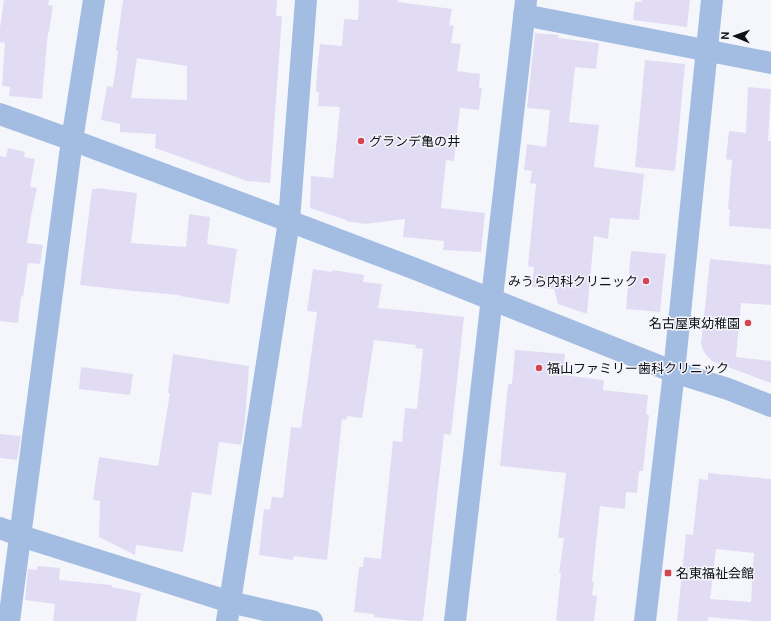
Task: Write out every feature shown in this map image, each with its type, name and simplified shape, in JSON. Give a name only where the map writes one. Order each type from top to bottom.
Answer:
[{"type":"street","points":[[9,621],[72,140],[94,0]]},
{"type":"street","points":[[228,612],[289,221],[306,0]]},
{"type":"street","points":[[645,621],[674,372],[712,0]]},
{"type":"street","points":[[455,621],[525,7],[707,50],[771,62]]},
{"type":"street","points":[[0,114],[289,221],[674,372],[771,406]]},
{"type":"street","points":[[0,528],[228,612],[312,621]]},
{"type":"building","points":[[4,0],[49,0],[48,5],[53,6],[48,32],[42,99],[9,96],[10,87],[2,86],[5,43],[0,42],[0,28]]},
{"type":"building","points":[[123,0],[277,0],[276,16],[282,16],[270,183],[247,181],[155,148],[156,134],[120,132],[120,124],[101,120],[107,86],[113,87],[118,51],[116,50]],"holes":[[[137,58],[187,66],[187,100],[131,98]]]},
{"type":"building","points":[[359,0],[398,0],[398,2],[452,9],[449,25],[454,26],[451,43],[461,44],[457,71],[480,74],[479,88],[482,88],[479,110],[460,108],[454,161],[446,160],[441,208],[485,213],[481,252],[443,250],[444,241],[403,237],[405,219],[365,224],[346,221],[310,208],[311,176],[333,178],[340,107],[318,106],[319,92],[316,92],[320,44],[342,46],[344,19],[358,20]]},
{"type":"building","points":[[642,0],[690,0],[687,27],[633,20],[635,2],[641,2]]},
{"type":"building","points":[[535,33],[559,35],[558,38],[599,43],[596,69],[575,67],[569,122],[599,125],[594,167],[644,174],[639,220],[610,218],[608,239],[594,236],[587,314],[558,304],[554,289],[532,287],[534,267],[528,266],[536,184],[530,183],[532,171],[524,170],[527,144],[546,147],[550,110],[527,108]]},
{"type":"building","points":[[645,60],[685,64],[675,171],[635,167]]},
{"type":"building","points":[[748,87],[771,89],[768,141],[771,141],[771,229],[729,226],[730,209],[728,209],[732,160],[726,159],[729,131],[746,133]]},
{"type":"building","points":[[8,148],[25,152],[24,157],[35,159],[30,187],[37,188],[27,243],[43,245],[40,264],[28,263],[23,297],[21,296],[18,323],[0,321],[0,156],[6,157]]},
{"type":"building","points":[[97,188],[137,193],[131,243],[186,247],[189,214],[210,217],[207,244],[237,249],[229,304],[180,295],[80,285],[92,189]]},
{"type":"building","name":"みうら内科クリニック","points":[[631,251],[666,254],[660,312],[626,309]]},
{"type":"building","points":[[710,259],[771,265],[771,305],[741,303],[736,357],[771,361],[771,383],[712,361],[703,350],[701,343]]},
{"type":"building","points":[[313,269],[331,272],[332,270],[364,275],[363,282],[382,284],[378,308],[464,317],[451,435],[444,434],[423,621],[374,617],[374,614],[354,612],[359,567],[363,567],[364,557],[381,559],[393,441],[402,442],[405,408],[417,409],[423,349],[415,348],[416,345],[374,340],[362,418],[347,416],[346,420],[342,419],[327,560],[294,556],[293,560],[259,555],[264,509],[270,510],[272,497],[283,498],[291,427],[301,428],[317,312],[307,311]]},
{"type":"building","points":[[515,350],[565,354],[563,375],[604,380],[603,390],[648,395],[646,414],[649,415],[643,471],[639,471],[637,493],[626,492],[625,509],[600,506],[592,582],[594,582],[592,595],[597,596],[594,621],[556,621],[561,573],[559,573],[564,538],[558,538],[566,473],[500,466],[508,384],[512,384]]},
{"type":"building","points":[[173,354],[249,366],[245,421],[241,445],[219,442],[211,495],[192,492],[183,552],[136,545],[135,555],[99,537],[100,501],[93,500],[99,457],[158,466],[170,393],[168,393]]},
{"type":"building","points":[[81,367],[133,374],[130,395],[79,389]]},
{"type":"building","points":[[0,434],[21,436],[17,460],[0,458]]},
{"type":"building","points":[[708,473],[771,479],[771,621],[708,617],[708,621],[677,621],[686,534],[693,535],[699,479],[708,480]],"holes":[[[716,549],[754,553],[751,602],[710,599]]]},
{"type":"building","points":[[37,566],[60,568],[59,580],[112,585],[112,587],[141,593],[136,621],[53,621],[55,604],[25,600],[28,569],[37,570]]},
{"type":"place","name":"グランデ亀の井","points":[[361,141]]},
{"type":"place","name":"みうら内科クリニック","points":[[646,281]]},
{"type":"place","name":"名古屋東幼稚園","points":[[748,323]]},
{"type":"place","name":"福山ファミリー歯科クリニック","points":[[539,368]]},
{"type":"place","name":"名東福祉会館","points":[[668,573]]}]
